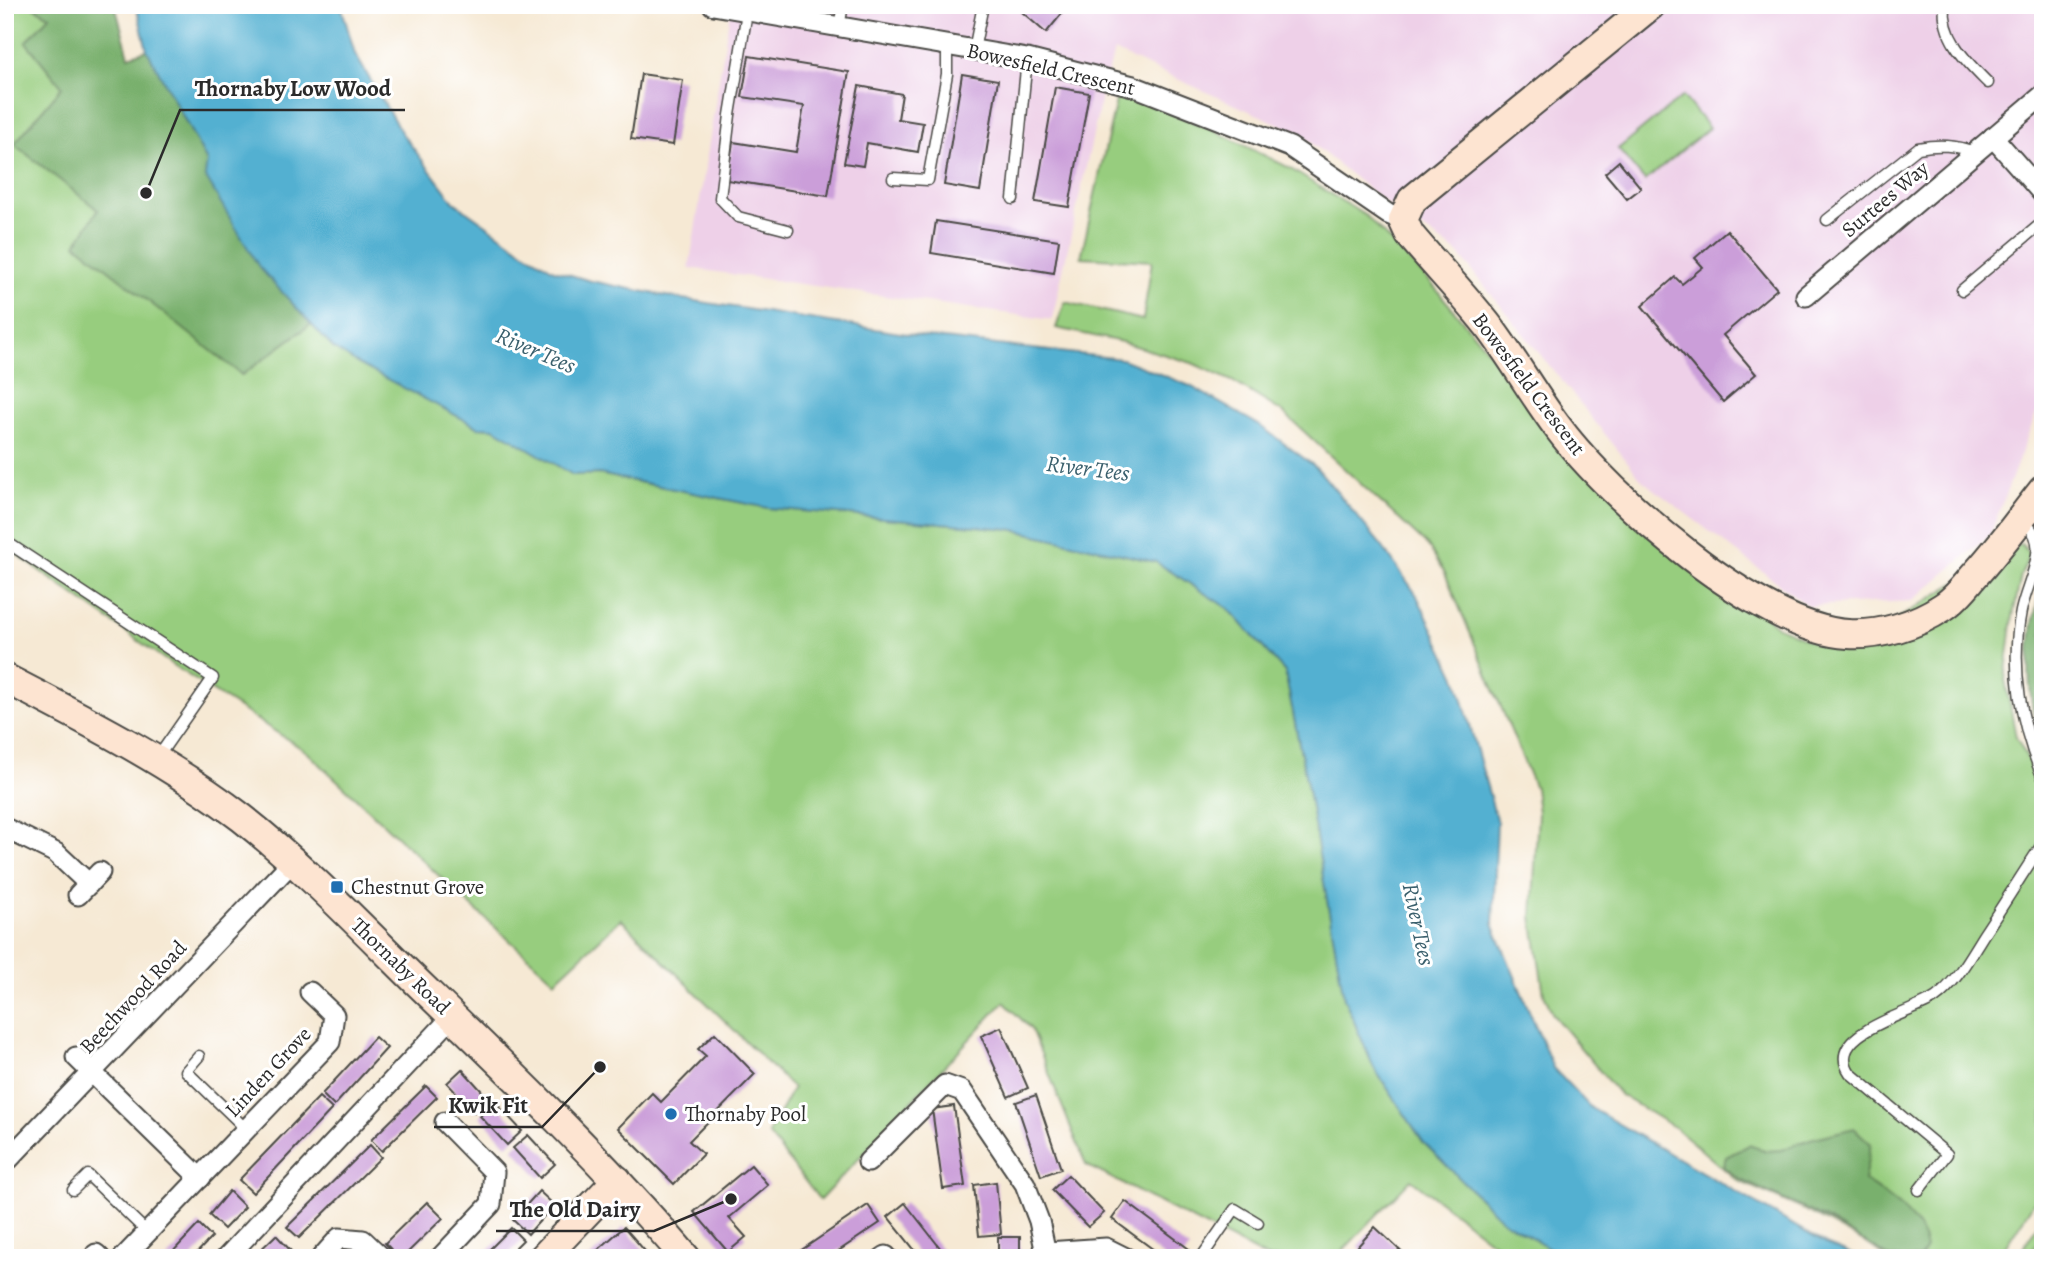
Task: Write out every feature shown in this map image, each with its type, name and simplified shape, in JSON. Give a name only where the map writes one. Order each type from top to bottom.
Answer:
[{"type":"street","name":"Bowesfield Crescent","points":[[713,5],[1027,60],[1133,86],[1290,147],[1388,214],[1403,220],[1410,235],[1489,327],[1560,430],[1591,466],[1666,537],[1713,573],[1771,608],[1808,626],[1846,634],[1875,634],[1908,624],[1944,607],[1989,560],[2043,490]]},
{"type":"street","points":[[1403,220],[1412,200],[1651,5]]},
{"type":"street","name":"Surtees Way","points":[[1806,296],[2043,95]]},
{"type":"street","points":[[1993,137],[2043,194]]},
{"type":"street","name":"Thornaby Road","points":[[5,678],[156,760],[242,818],[292,862],[453,1016],[617,1180],[686,1258]]},
{"type":"street","points":[[5,828],[56,853],[89,883]]},
{"type":"street","name":"Beechwood Road","points":[[5,1163],[292,862]]},
{"type":"street","name":"Linden Grove","points":[[123,1258],[330,1042],[334,1015],[310,992]]},
{"type":"street","points":[[226,1258],[453,1016]]},
{"type":"street","points":[[76,1056],[200,1178]]},
{"type":"street","points":[[868,1162],[945,1086],[962,1091],[1025,1184],[1039,1221],[1047,1255],[1106,1248],[1126,1258]]},
{"type":"street","points":[[440,1258],[491,1204],[494,1172],[445,1122]]},
{"type":"street","points":[[542,1258],[617,1180]]},
{"type":"street","points":[[321,1258],[339,1238],[363,1240],[382,1258]]},
{"type":"lane","points":[[839,27],[843,5]]},
{"type":"lane","points":[[974,50],[983,5]]},
{"type":"lane","points":[[1945,5],[1944,15],[1958,53],[1988,83]]},
{"type":"lane","points":[[747,12],[720,198],[738,217],[788,230]]},
{"type":"lane","points":[[893,177],[928,180],[947,74],[947,46]]},
{"type":"lane","points":[[1013,198],[1027,60]]},
{"type":"lane","points":[[1827,220],[1918,148],[1956,145],[1976,152]]},
{"type":"lane","points":[[1962,290],[2043,222]]},
{"type":"lane","points":[[2020,520],[2030,527],[2036,536],[2038,553],[2021,612],[2017,641],[2021,716],[2029,745],[2043,778]]},
{"type":"lane","points":[[5,541],[213,678],[156,760]]},
{"type":"lane","points":[[1919,1190],[1947,1154],[1850,1073],[1845,1061],[1845,1049],[1865,1032],[1938,996],[1965,964],[2043,843]]},
{"type":"lane","points":[[199,1056],[186,1071],[246,1129]]},
{"type":"lane","points":[[1911,1139],[1919,1130]]},
{"type":"lane","points":[[73,1190],[88,1175],[148,1232]]},
{"type":"lane","points":[[1201,1258],[1235,1209],[1258,1223]]},
{"type":"shaded area","points":[[731,5],[2043,5],[2043,396],[1990,535],[1912,601],[1808,606],[1643,481],[1458,253],[1390,206],[1299,133],[1114,51],[1052,320],[689,268]]},
{"type":"green space","points":[[5,5],[30,5],[50,16],[26,42],[62,87],[99,210],[241,375],[311,324],[333,348],[478,427],[494,428],[573,475],[599,474],[768,508],[1010,529],[1156,562],[1229,609],[1285,672],[1344,998],[1374,1068],[1424,1143],[1501,1219],[1566,1258],[1513,1258],[1411,1179],[1336,1258],[1267,1258],[1086,1165],[1031,1029],[1004,1002],[820,1200],[768,1134],[793,1088],[621,919],[555,981],[307,752],[174,666],[5,546]]},
{"type":"green space","points":[[30,5],[115,5],[129,56],[147,50],[207,161],[259,266],[311,324],[242,375],[76,244],[98,210],[14,144],[62,87],[26,42],[50,16]]},
{"type":"green space","points":[[1117,96],[1149,104],[1209,128],[1286,166],[1366,216],[1431,283],[1488,351],[1531,409],[1778,627],[1819,645],[1852,647],[2012,548],[2021,544],[2030,554],[2021,575],[2005,680],[2016,737],[2043,788],[2043,1188],[1998,1258],[1886,1258],[1873,1247],[1807,1211],[1738,1181],[1674,1127],[1619,1094],[1553,1015],[1544,994],[1532,917],[1538,813],[1535,788],[1445,573],[1428,546],[1284,413],[1232,381],[1192,363],[1122,342],[1056,328],[1065,302],[1143,320],[1152,261],[1081,257]]},
{"type":"green space","points":[[1683,96],[1709,128],[1645,181],[1618,149]]},
{"type":"green space","points":[[2043,584],[2043,744],[2032,705],[2029,664],[2033,623]]},
{"type":"green space","points":[[1854,1128],[1871,1144],[1864,1180],[1902,1209],[1917,1226],[1926,1248],[1920,1258],[1891,1258],[1824,1218],[1741,1180],[1723,1167],[1726,1157],[1749,1145],[1766,1151],[1781,1150],[1810,1139]]},
{"type":"green space","points":[[2043,1216],[2043,1235],[2029,1255],[2017,1258]]},
{"type":"water","name":"River Tees","points":[[136,5],[341,5],[355,54],[401,132],[454,202],[554,270],[591,281],[676,298],[926,337],[1122,359],[1190,386],[1259,425],[1317,468],[1382,546],[1416,594],[1457,679],[1497,822],[1493,924],[1553,1068],[1591,1108],[1828,1245],[1860,1258],[1566,1258],[1501,1219],[1424,1143],[1374,1068],[1344,998],[1285,672],[1229,609],[1156,562],[1010,529],[768,508],[599,474],[573,475],[494,428],[478,427],[358,364],[333,348],[259,267],[205,176],[207,161],[147,50]]},
{"type":"building","points":[[1014,5],[1069,5],[1046,33]]},
{"type":"building","points":[[749,56],[849,72],[828,196],[727,180],[733,142],[796,152],[804,106],[742,97]]},
{"type":"building","points":[[641,74],[683,80],[673,145],[631,139]]},
{"type":"building","points":[[962,74],[998,80],[980,191],[944,185]]},
{"type":"building","points":[[859,86],[902,94],[898,119],[923,123],[918,152],[867,143],[863,166],[844,163]]},
{"type":"building","points":[[1055,87],[1089,93],[1069,207],[1035,202]]},
{"type":"building","points":[[1619,161],[1641,188],[1627,199],[1605,173]]},
{"type":"building","points":[[936,221],[1059,240],[1054,273],[931,253]]},
{"type":"building","points":[[1727,230],[1777,289],[1723,335],[1756,374],[1723,402],[1642,306],[1675,277],[1682,284],[1703,267],[1695,258]]},
{"type":"building","points":[[1001,1027],[1028,1088],[1008,1097],[981,1036]]},
{"type":"building","name":"Thornaby Pool","points":[[715,1033],[755,1074],[689,1141],[703,1154],[674,1184],[618,1128],[652,1093],[661,1102],[706,1056],[698,1049]]},
{"type":"building","points":[[375,1037],[387,1048],[334,1106],[322,1094]]},
{"type":"building","points":[[462,1069],[489,1099],[474,1112],[447,1083]]},
{"type":"building","points":[[426,1086],[437,1097],[382,1151],[371,1140]]},
{"type":"building","points":[[1036,1095],[1061,1169],[1041,1176],[1016,1102]]},
{"type":"building","points":[[319,1097],[332,1109],[253,1193],[239,1180]]},
{"type":"building","points":[[495,1102],[522,1131],[507,1145],[480,1116]]},
{"type":"building","points":[[954,1106],[965,1186],[943,1189],[932,1109]]},
{"type":"building","points":[[528,1135],[555,1164],[540,1178],[513,1148]]},
{"type":"building","points":[[370,1145],[381,1157],[299,1238],[287,1227]]},
{"type":"building","points":[[751,1165],[768,1185],[729,1218],[746,1237],[728,1252],[694,1212]]},
{"type":"building","points":[[1068,1175],[1104,1213],[1088,1227],[1052,1190]]},
{"type":"building","points":[[996,1182],[1001,1234],[979,1236],[974,1185]]},
{"type":"building","points":[[229,1191],[245,1207],[224,1229],[209,1215]]},
{"type":"building","points":[[539,1191],[554,1205],[528,1234],[513,1220]]},
{"type":"building","points":[[1125,1201],[1189,1249],[1182,1258],[1165,1258],[1112,1219]]},
{"type":"building","points":[[427,1202],[443,1218],[399,1258],[385,1243]]},
{"type":"building","points":[[905,1203],[948,1258],[921,1258],[888,1217]]},
{"type":"building","points":[[868,1205],[880,1223],[828,1258],[805,1258],[800,1251]]},
{"type":"building","points":[[199,1224],[212,1237],[192,1258],[167,1258]]},
{"type":"building","points":[[624,1227],[651,1258],[589,1258]]},
{"type":"building","points":[[1375,1227],[1408,1258],[1371,1258],[1358,1246]]},
{"type":"building","points":[[511,1228],[523,1240],[505,1258],[481,1258]]},
{"type":"building","points":[[276,1235],[291,1251],[283,1258],[255,1258],[254,1256]]},
{"type":"building","points":[[998,1237],[1020,1237],[1020,1258],[998,1258]]},
{"type":"place","name":"Thornaby Low Wood","points":[[146,193]]},
{"type":"place","name":"Chestnut Grove","points":[[337,887]]},
{"type":"place","name":"Kwik Fit","points":[[600,1067]]},
{"type":"place","name":"Thornaby Pool","points":[[671,1114]]},
{"type":"place","name":"The Old Dairy","points":[[731,1199]]}]
